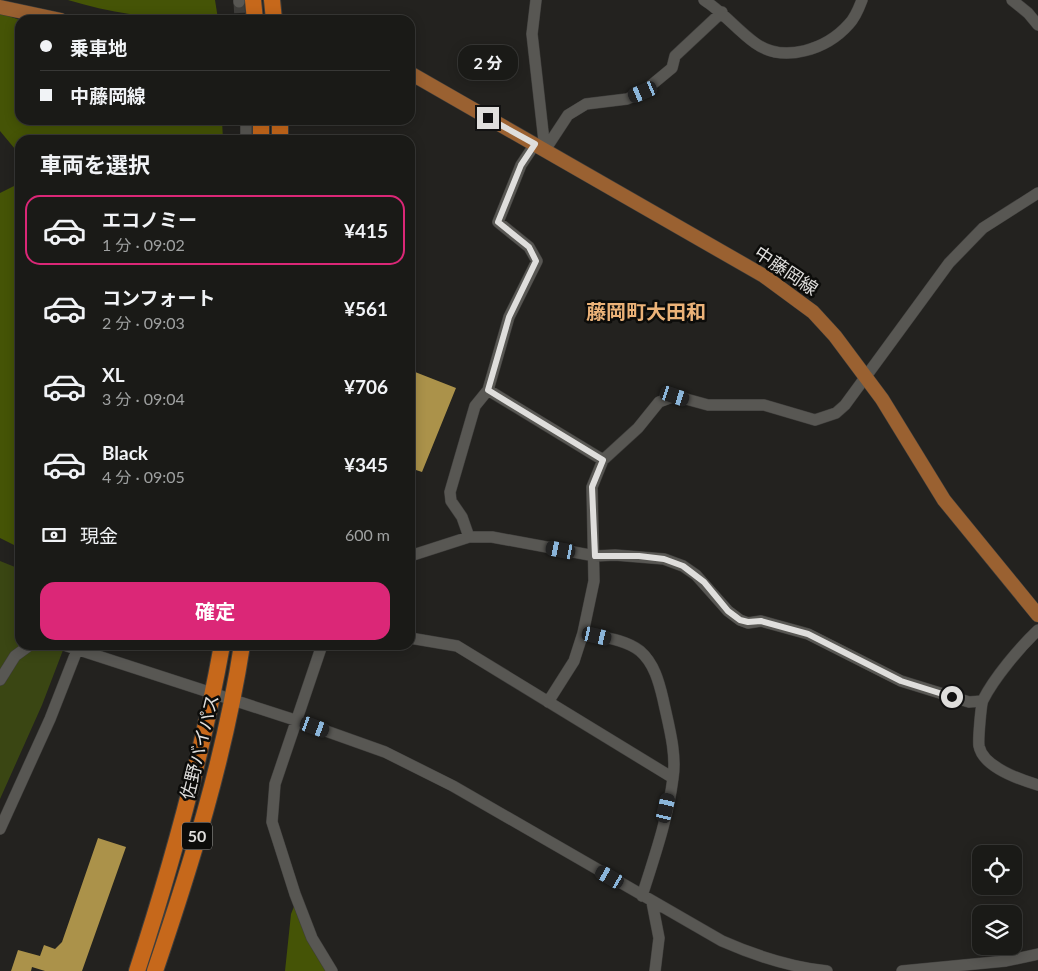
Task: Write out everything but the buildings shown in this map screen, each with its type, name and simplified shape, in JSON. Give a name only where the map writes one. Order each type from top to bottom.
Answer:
[{"type":"highway","points":[[272,0],[274,15]]},
{"type":"highway","points":[[243,1],[252,15]]},
{"type":"highway","name":"佐野バイパス","points":[[137,971],[180,835],[213,694],[221,650]]},
{"type":"highway","name":"佐野バイパス","points":[[155,971],[182,892],[234,700],[241,650]]},
{"type":"main road","points":[[0,8],[36,15]]},
{"type":"main road","name":"中藤岡線","points":[[415,76],[764,276],[813,312],[835,336],[866,376],[944,500],[1038,615]]},
{"type":"street","points":[[536,0],[532,34],[540,147]]},
{"type":"street","points":[[704,0],[722,12],[755,43],[776,52],[791,53],[805,51],[833,38],[851,23],[862,0]]},
{"type":"street","points":[[1012,0],[1028,13],[1038,25]]},
{"type":"street","points":[[469,537],[462,518],[451,501],[450,492],[475,406],[488,390],[509,317],[536,261],[529,247],[498,222],[521,165],[540,147],[568,115],[586,104],[627,99],[643,92],[672,68],[676,56],[722,12]]},
{"type":"street","points":[[548,702],[574,662],[583,633],[594,581],[595,556],[592,487],[603,460],[638,428],[659,402],[675,396],[708,405],[764,405],[815,420],[836,413],[845,406],[960,250],[983,228],[1003,213],[1038,193]]},
{"type":"street","points":[[488,390],[603,460]]},
{"type":"street","points":[[415,554],[469,537],[492,537],[595,556],[639,556],[664,559],[683,566],[704,582],[728,611],[740,620],[748,622],[761,621],[808,634],[901,681],[969,702],[982,701]]},
{"type":"street","points":[[1038,630],[1022,646],[982,701],[979,746],[985,756],[1002,771],[1038,785]]},
{"type":"street","points":[[583,633],[627,643],[641,652],[651,664],[658,680],[666,714],[674,763],[673,778],[647,899],[659,938],[655,971]]},
{"type":"street","points":[[415,639],[457,646],[673,778]]},
{"type":"street","points":[[0,680],[15,656],[23,650]]},
{"type":"street","points":[[0,829],[50,719],[77,650]]},
{"type":"street","points":[[87,650],[385,752],[417,767],[647,899],[743,950],[791,966],[827,971]]},
{"type":"street","points":[[320,650],[298,721],[275,784],[272,822],[295,894],[312,938],[332,971]]},
{"type":"street","points":[[902,971],[1006,961],[1038,954]]},
{"type":"green space","points":[[68,0],[215,0],[217,15],[136,15]]},
{"type":"green space","points":[[0,13],[15,18],[15,125],[222,125],[223,135],[15,135],[15,149],[0,131]]},
{"type":"green space","points":[[15,186],[15,546],[0,538],[0,193]]},
{"type":"green space","points":[[0,561],[15,567],[15,650],[63,650],[42,705],[0,799]]},
{"type":"green space","points":[[295,904],[305,934],[337,971],[285,971],[291,914]]},
{"type":"tunnel","points":[[239,2],[240,15]]},
{"type":"district","name":"藤岡町大田和","points":[[646,312]]},
{"type":"route","points":[[488,118],[535,144],[521,165],[498,222],[529,247],[536,261],[525,288],[509,317],[488,390],[603,460],[592,487],[595,556],[639,556],[664,559],[683,566],[704,582],[728,611],[740,620],[748,622],[761,621],[808,634],[901,681],[952,697]]}]
